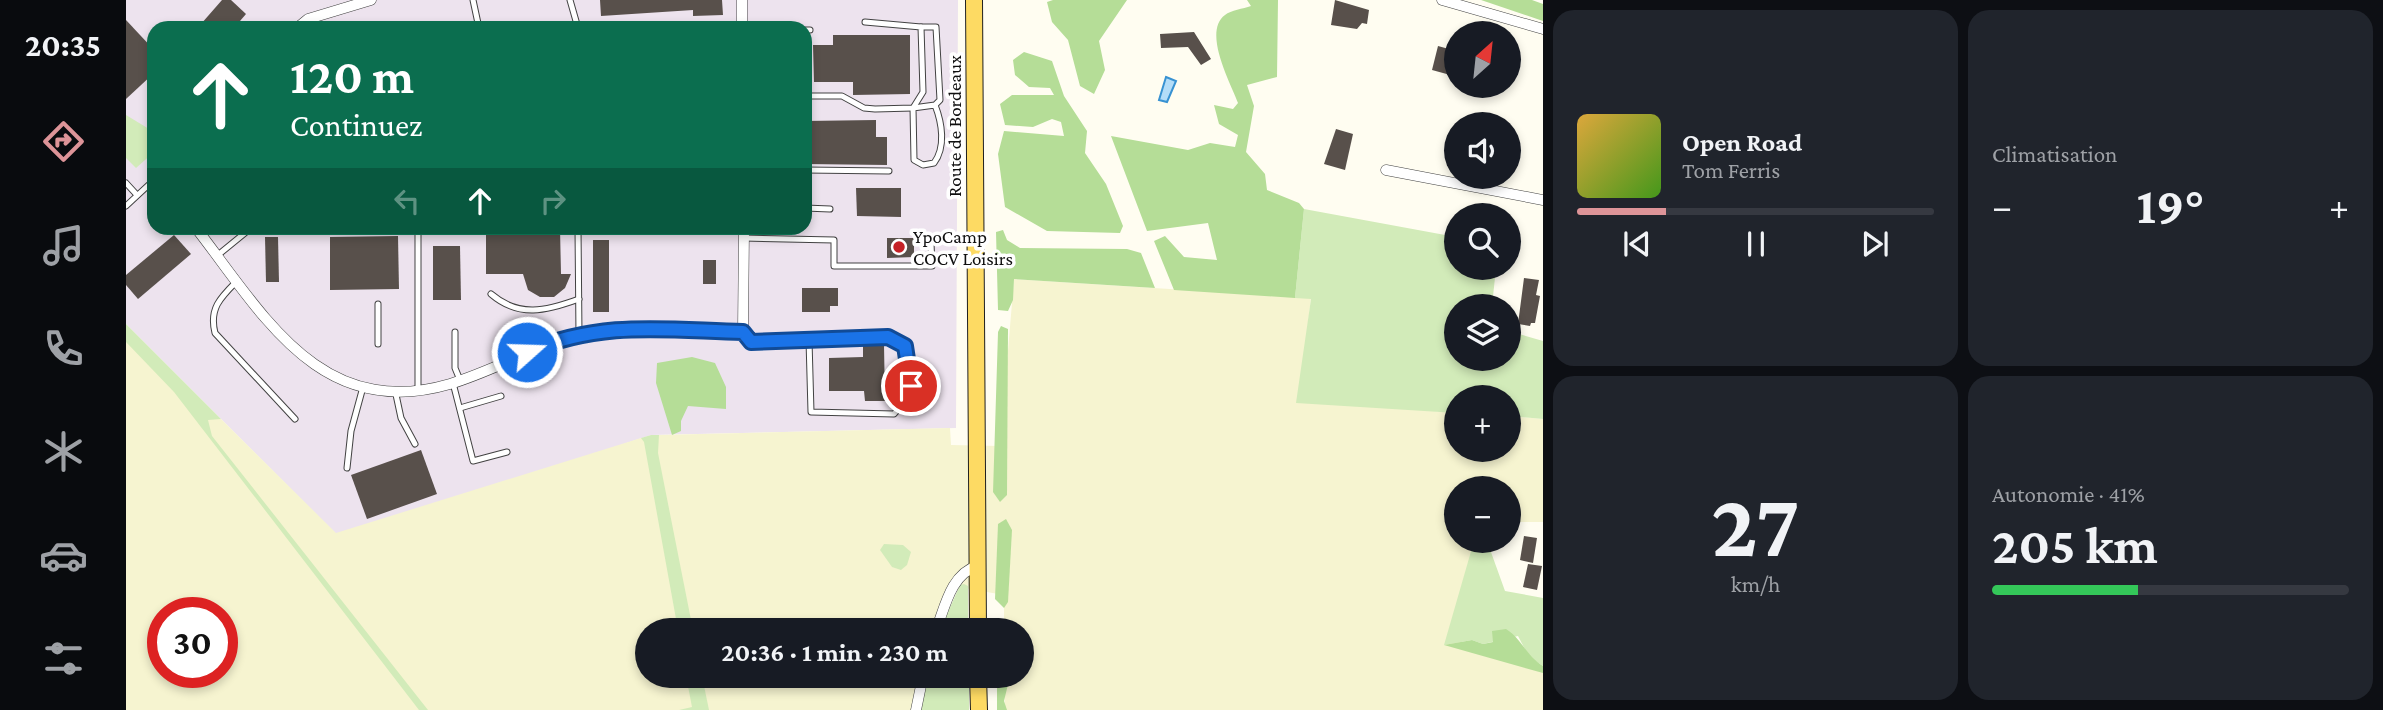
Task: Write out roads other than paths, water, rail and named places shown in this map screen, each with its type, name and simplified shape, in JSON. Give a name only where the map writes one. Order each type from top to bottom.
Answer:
[{"type":"main road","name":"Route de Bordeaux","points":[[974,0],[978,618]]},
{"type":"main road","points":[[978,688],[979,710]]},
{"type":"street","points":[[305,21],[370,0]]},
{"type":"street","points":[[742,0],[742,21]]},
{"type":"street","points":[[1442,0],[1543,29]]},
{"type":"street","points":[[1385,170],[1543,200]]},
{"type":"street","points":[[202,235],[282,340],[309,362],[338,379],[363,387],[395,390],[418,390],[457,382],[548,343],[579,335],[627,327],[743,332],[744,235]]},
{"type":"street","points":[[941,618],[952,589],[962,573],[977,566]]},
{"type":"street","points":[[916,710],[921,688]]},
{"type":"lane","points":[[473,0],[478,21]]},
{"type":"lane","points":[[570,0],[576,21]]},
{"type":"lane","points":[[812,96],[842,96],[864,108],[875,109],[935,105],[940,100],[936,27],[865,22]]},
{"type":"lane","points":[[921,27],[923,92],[913,108],[914,160],[923,165],[934,163],[940,154],[941,120],[935,105]]},
{"type":"lane","points":[[812,170],[889,172]]},
{"type":"lane","points":[[126,184],[138,195]]},
{"type":"lane","points":[[126,206],[147,187]]},
{"type":"lane","points":[[812,208],[830,209]]},
{"type":"lane","points":[[218,255],[242,235]]},
{"type":"lane","points":[[418,235],[418,390]]},
{"type":"lane","points":[[578,235],[579,335]]},
{"type":"lane","points":[[770,235],[834,240],[834,266],[932,266],[932,243]]},
{"type":"lane","points":[[236,282],[217,302],[211,318],[215,333],[295,419]]},
{"type":"lane","points":[[491,294],[502,304],[532,313],[579,299]]},
{"type":"lane","points":[[378,304],[378,344]]},
{"type":"lane","points":[[455,332],[455,368],[460,408],[474,461],[507,452]]},
{"type":"lane","points":[[743,332],[751,342],[888,337],[905,346],[911,386],[907,401],[894,414],[811,412],[809,340]]},
{"type":"lane","points":[[347,468],[351,431],[363,387]]},
{"type":"lane","points":[[395,390],[401,418],[415,444]]},
{"type":"lane","points":[[460,408],[501,396]]},
{"type":"water","points":[[1166,77],[1176,81],[1167,102],[1159,100]]},
{"type":"place","name":"YpoCamp COCV Loisirs","points":[[899,247]]}]
